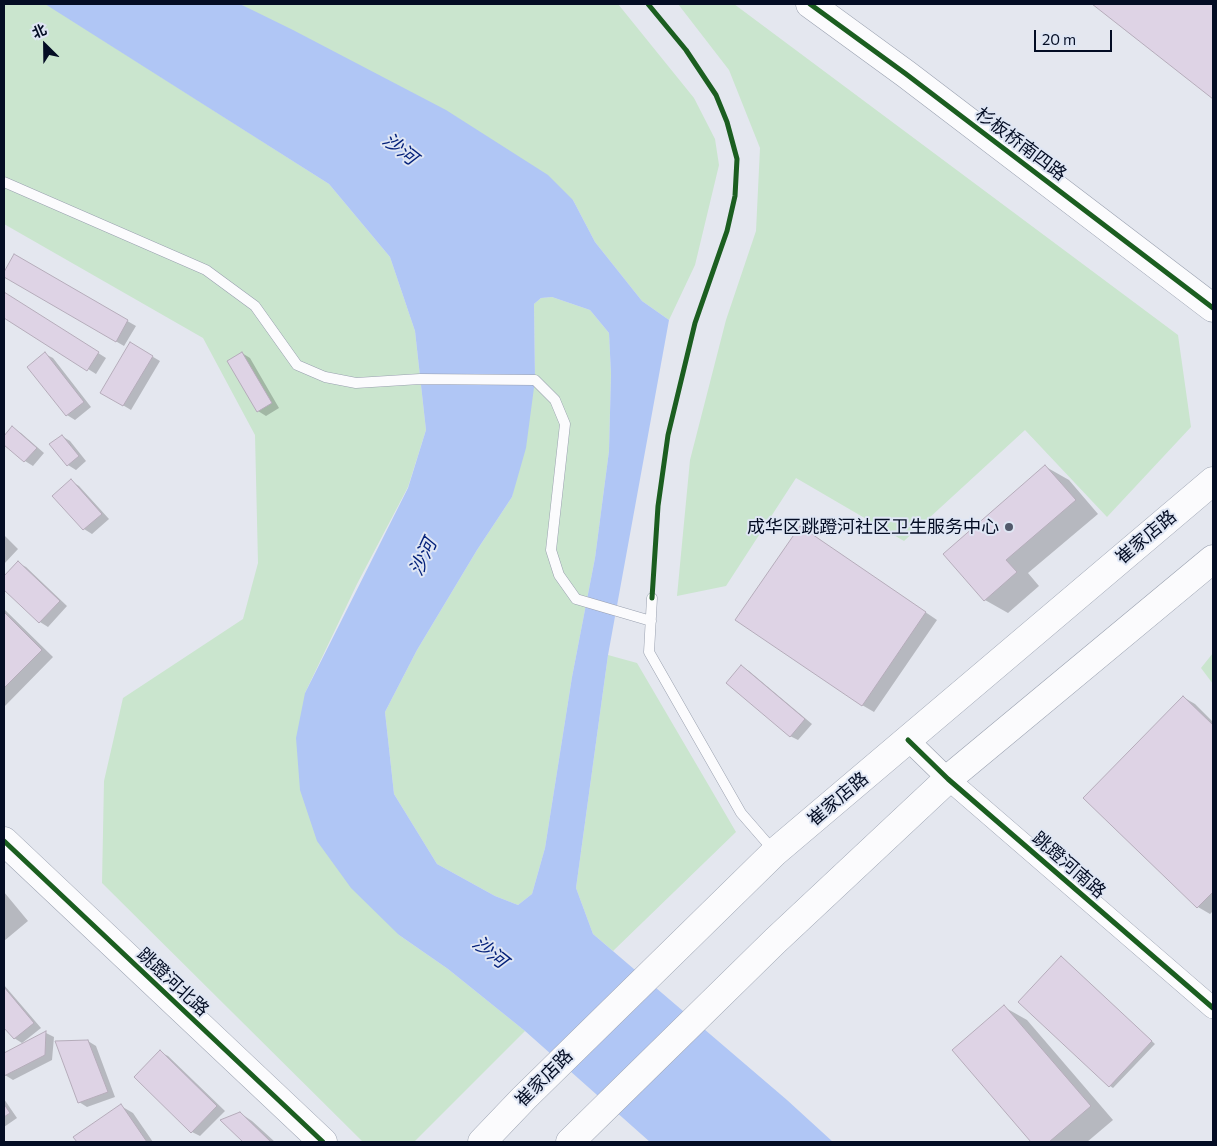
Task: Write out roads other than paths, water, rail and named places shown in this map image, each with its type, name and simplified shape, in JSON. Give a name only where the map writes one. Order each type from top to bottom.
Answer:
[{"type":"main road","name":"杉板桥南四路","points":[[810,4],[914,80],[1213,308]]},
{"type":"main road","name":"崔家店路","points":[[482,1142],[524,1098],[775,852],[1213,481]]},
{"type":"main road","points":[[570,1142],[775,941],[948,779],[1213,559]]},
{"type":"main road","name":"跳蹬河北路","points":[[4,842],[324,1142]]},
{"type":"street","name":"跳蹬河南路","points":[[908,740],[948,779],[1213,1008]]},
{"type":"lane","points":[[4,182],[206,270],[255,306],[297,365],[325,378],[356,383],[420,380],[535,380],[555,400],[565,424],[551,550],[559,575],[576,599],[651,621]]},
{"type":"lane","points":[[652,598],[649,652],[741,813],[775,852]]},
{"type":"water","name":"沙河","points":[[45,4],[240,4],[293,30],[446,110],[548,175],[573,200],[595,242],[642,301],[669,320],[608,655],[576,888],[593,934],[787,1100],[833,1142],[650,1142],[525,1031],[448,969],[399,935],[351,888],[317,841],[300,790],[296,738],[305,693],[408,488],[426,430],[415,331],[390,257],[329,184]],"holes":[[[552,297],[590,310],[609,333],[611,374],[609,451],[595,558],[572,677],[545,848],[532,894],[518,905],[495,896],[437,864],[394,794],[385,712],[417,650],[477,550],[512,497],[526,448],[535,380],[534,304],[541,298]]]},
{"type":"place","name":"成华区跳蹬河社区卫生服务中心","points":[[1009,527]]}]
